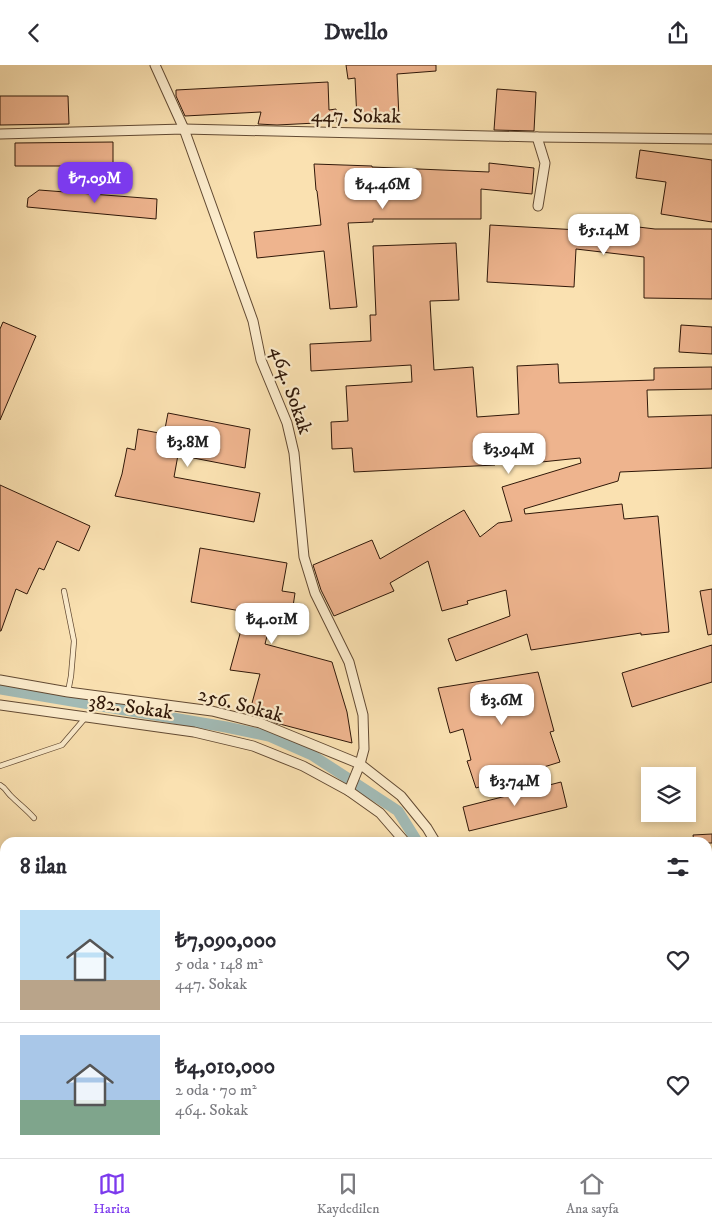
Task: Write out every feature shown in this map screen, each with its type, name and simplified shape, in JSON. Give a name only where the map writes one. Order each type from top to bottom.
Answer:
[{"type":"street","name":"464. Sokak","points":[[155,65],[184,129],[253,321],[261,360],[287,423],[294,453],[304,557],[315,593],[349,662],[363,715],[364,749],[349,790]]},
{"type":"street","name":"447. Sokak","points":[[0,134],[184,129],[712,139]]},
{"type":"street","points":[[537,137],[545,163],[538,206]]},
{"type":"street","name":"256. Sokak","points":[[0,680],[68,692],[212,711],[260,723],[358,768],[401,796],[432,837]]},
{"type":"street","name":"382. Sokak","points":[[0,705],[194,732],[253,746],[303,767],[349,790],[380,813],[401,837]]},
{"type":"lane","points":[[64,591],[74,641],[68,692]]},
{"type":"lane","points":[[0,767],[62,745],[86,717]]},
{"type":"lane","points":[[0,785],[34,818]]},
{"type":"building","points":[[346,65],[436,65],[436,71],[397,74],[399,118],[357,120],[355,78],[348,79]]},
{"type":"building","points":[[328,82],[329,110],[336,109],[336,122],[258,124],[261,112],[185,116],[176,96],[176,90]]},
{"type":"building","points":[[497,89],[536,92],[534,131],[494,130]]},
{"type":"building","points":[[0,96],[68,96],[69,124],[0,125]]},
{"type":"building","points":[[113,142],[113,166],[15,166],[15,143]]},
{"type":"building","points":[[640,150],[712,160],[712,222],[661,214],[666,182],[636,178]]},
{"type":"building","points":[[489,163],[534,168],[532,194],[481,189],[481,219],[373,219],[373,222],[348,223],[357,307],[330,309],[324,251],[257,258],[254,232],[321,225],[314,164],[489,172]]},
{"type":"building","points":[[39,190],[157,199],[156,219],[27,207],[28,198]]},
{"type":"building","points":[[580,220],[655,229],[712,229],[712,299],[644,298],[644,257],[576,249],[574,287],[487,282],[490,225],[579,230]]},
{"type":"building","points":[[456,243],[459,300],[430,301],[434,370],[473,367],[477,417],[519,414],[517,366],[558,364],[559,383],[654,380],[654,368],[712,367],[712,389],[647,390],[648,417],[712,415],[712,468],[620,472],[618,481],[524,509],[525,514],[622,504],[624,519],[658,516],[669,632],[641,635],[641,633],[531,650],[527,634],[456,661],[448,639],[510,616],[506,590],[467,601],[468,604],[442,611],[428,561],[390,583],[394,591],[334,616],[321,590],[313,565],[372,540],[380,559],[464,510],[480,537],[498,523],[512,521],[502,487],[581,463],[580,458],[522,464],[520,442],[494,443],[495,465],[354,472],[352,448],[332,449],[331,422],[348,421],[346,386],[412,382],[411,365],[311,371],[310,344],[371,341],[370,315],[376,315],[373,246]]},
{"type":"building","points":[[3,322],[36,336],[0,420],[0,329]]},
{"type":"building","points":[[681,325],[712,327],[712,354],[679,352]]},
{"type":"building","points":[[168,413],[250,429],[245,468],[178,455],[174,477],[260,493],[254,522],[115,496],[127,448],[135,450],[138,429],[164,434]]},
{"type":"building","points":[[0,485],[90,526],[79,551],[57,541],[44,570],[39,568],[27,594],[16,589],[1,631],[0,631]]},
{"type":"building","points":[[200,548],[287,563],[282,591],[295,593],[291,620],[272,617],[265,644],[332,662],[347,712],[352,743],[249,714],[260,674],[230,670],[246,612],[191,602]]},
{"type":"building","points":[[712,589],[712,634],[708,635],[700,591]]},
{"type":"building","points":[[712,645],[712,682],[632,707],[622,673]]},
{"type":"building","points":[[538,672],[554,731],[550,732],[560,762],[476,788],[467,761],[471,760],[463,729],[450,733],[438,688]]},
{"type":"building","points":[[561,782],[567,807],[469,831],[463,807]]},
{"type":"building","points":[[712,834],[712,837],[693,837],[693,835]]},
{"type":"waterway","points":[[0,689],[269,736],[312,755],[398,811],[414,837]]}]
